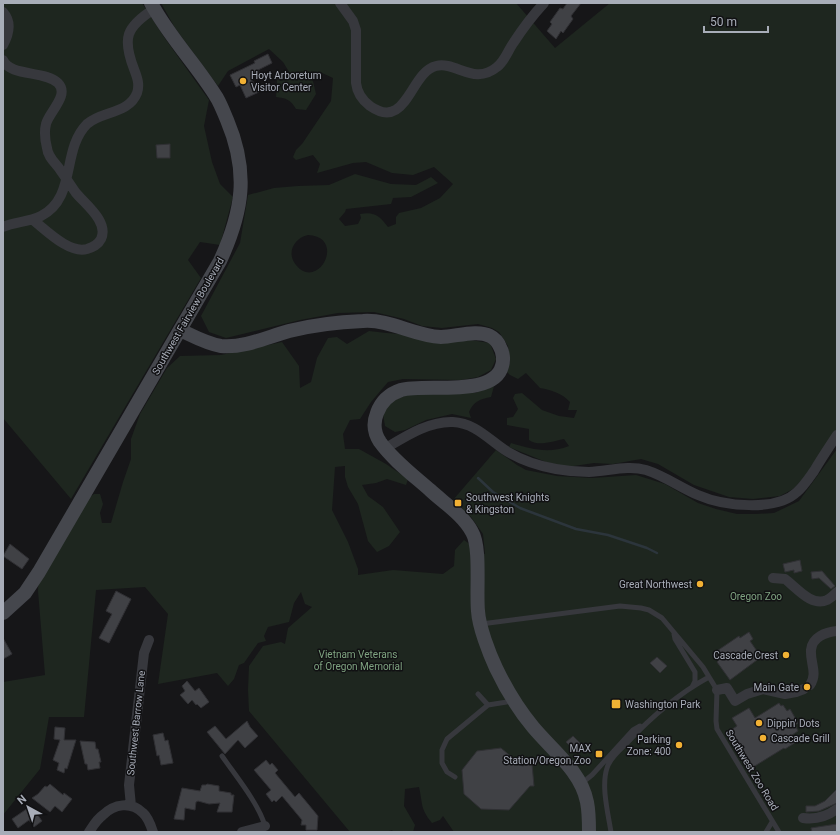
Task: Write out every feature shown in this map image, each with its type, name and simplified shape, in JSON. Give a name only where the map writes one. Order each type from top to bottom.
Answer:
[{"type":"street","points":[[340,3],[353,21],[356,30],[357,90],[362,99],[369,105],[381,111],[389,111],[394,110],[408,98],[422,74],[428,69],[438,65],[473,74],[484,74],[497,67],[514,41],[544,3]]},
{"type":"street","points":[[3,227],[33,220],[41,217],[54,208],[64,192],[73,150],[84,128],[93,119],[126,106],[136,94],[138,80],[128,54],[128,34],[135,22],[152,6]]},
{"type":"street","name":"Southwest Fairview Boulevard","points":[[3,613],[25,593],[39,572],[220,261],[228,245],[238,215],[241,176],[234,137],[218,99],[161,21],[152,6]]},
{"type":"street","points":[[3,12],[8,20],[9,30],[3,45]]},
{"type":"street","points":[[3,60],[4,63],[13,69],[50,78],[58,83],[61,90],[60,98],[46,124],[45,140],[49,157],[99,219],[102,228],[102,236],[100,242],[92,248],[82,250],[73,248],[33,220]]},
{"type":"street","points":[[180,330],[208,343],[220,346],[237,346],[305,327],[365,320],[389,324],[427,335],[441,337],[483,334],[496,341],[502,352],[502,366],[498,374],[486,382],[461,388],[404,389],[386,398],[378,410],[374,423],[377,436],[386,448],[423,484],[456,513],[472,531],[476,545],[478,610],[480,624],[491,657],[514,701],[533,728],[570,769],[581,784],[587,800],[589,811],[589,832]]},
{"type":"street","points":[[386,448],[411,434],[428,427],[442,423],[459,423],[475,429],[515,456],[540,466],[557,470],[589,472],[635,467],[656,473],[709,500],[733,504],[750,504],[776,503],[797,493],[804,485],[837,435]]},
{"type":"street","points":[[773,578],[785,579],[806,597],[819,601],[826,600],[837,592]]},
{"type":"street","points":[[718,690],[727,688],[734,701],[747,694],[763,689],[785,694],[796,692],[807,687],[814,676],[811,650],[815,640],[825,633],[837,631]]},
{"type":"street","name":"Southwest Barrow Lane","points":[[131,806],[129,785],[144,653],[149,640]]},
{"type":"street","points":[[88,832],[102,815],[112,808],[123,804],[131,806],[143,813],[153,832]]},
{"type":"street","points":[[803,818],[814,820],[825,817],[837,809]]},
{"type":"street","points":[[242,832],[265,826]]},
{"type":"lane","points":[[480,624],[613,607],[632,607],[649,610],[662,618],[674,634],[694,672],[695,681],[692,687]]},
{"type":"lane","points":[[674,634],[678,636],[703,667],[718,690]]},
{"type":"lane","points":[[611,832],[605,783],[606,768],[611,759],[670,701],[709,677]]},
{"type":"lane","name":"Southwest Zoo Road","points":[[718,690],[716,720],[717,729],[779,832]]},
{"type":"lane","points":[[478,694],[488,706]]},
{"type":"lane","points":[[455,777],[447,772],[442,763],[442,750],[447,739],[488,706],[514,701]]},
{"type":"lane","points":[[581,784],[592,775],[633,730],[648,721]]},
{"type":"lane","points":[[222,756],[256,806],[263,818],[265,826]]},
{"type":"lane","points":[[766,832],[772,822]]},
{"type":"green space","points":[[3,3],[142,3],[164,37],[209,100],[204,126],[212,162],[220,184],[233,197],[220,245],[200,242],[188,260],[201,278],[71,499],[3,418]]},
{"type":"green space","points":[[161,3],[516,3],[555,48],[610,3],[837,3],[837,430],[805,477],[793,489],[780,496],[753,499],[729,497],[694,485],[658,464],[641,459],[613,464],[594,463],[567,467],[546,462],[509,447],[511,443],[540,450],[554,450],[569,446],[564,439],[546,443],[533,442],[529,440],[529,429],[507,425],[507,418],[513,417],[518,409],[513,398],[515,394],[522,393],[542,410],[559,416],[574,418],[577,410],[568,410],[570,402],[567,399],[556,392],[540,388],[526,373],[518,379],[510,375],[507,372],[510,362],[508,346],[499,332],[492,328],[478,324],[442,328],[422,326],[404,319],[374,312],[338,313],[300,320],[226,338],[209,332],[201,316],[240,243],[248,195],[274,188],[329,185],[355,174],[391,184],[416,185],[431,177],[438,183],[411,197],[393,198],[391,204],[346,209],[339,219],[345,226],[358,224],[361,218],[360,214],[369,213],[379,217],[388,227],[396,224],[396,217],[399,213],[421,208],[440,198],[453,184],[434,167],[413,175],[392,173],[366,162],[353,163],[317,173],[320,164],[313,155],[296,160],[293,157],[296,150],[302,144],[331,101],[333,78],[320,72],[311,73],[316,94],[306,110],[296,109],[288,100],[276,97],[277,80],[291,75],[283,62],[269,49],[228,71],[218,86],[175,28]],"holes":[[[308,235],[320,238],[326,244],[327,252],[325,261],[320,268],[313,272],[304,272],[293,260],[293,247],[299,239]]]},
{"type":"green space","points":[[369,331],[490,343],[496,359],[491,370],[478,377],[461,380],[403,379],[388,382],[371,402],[360,419],[350,420],[343,434],[345,449],[359,449],[386,464],[408,479],[406,485],[387,479],[376,483],[362,485],[368,496],[383,507],[400,532],[389,546],[377,552],[368,541],[358,504],[348,487],[345,477],[345,466],[335,467],[332,510],[348,542],[358,569],[358,575],[393,570],[443,574],[454,566],[455,550],[464,540],[485,554],[483,534],[471,517],[453,500],[496,450],[526,470],[557,476],[592,478],[636,475],[665,484],[698,503],[716,509],[737,514],[755,514],[774,513],[799,501],[837,449],[837,832],[454,832],[443,816],[440,820],[432,823],[428,818],[424,810],[419,787],[405,789],[404,806],[415,825],[413,832],[394,832],[392,830],[386,832],[350,832],[249,711],[249,666],[263,646],[281,642],[285,644],[288,628],[312,607],[305,604],[301,592],[294,603],[289,622],[268,627],[264,636],[266,641],[258,643],[244,663],[239,665],[234,679],[228,686],[217,673],[158,684],[168,614],[145,587],[96,590],[84,717],[49,717],[40,769],[3,815],[3,682],[45,675],[38,591],[39,572],[77,506],[94,494],[100,494],[103,504],[100,513],[102,523],[111,523],[131,459],[131,439],[140,414],[167,368],[180,356],[221,355],[282,342],[299,366],[300,388],[311,382],[317,358],[328,338],[337,337],[347,344]]},
{"type":"green space","points":[[494,386],[491,397],[481,400],[473,405],[469,412],[471,418],[452,414],[426,420],[405,430],[395,432],[385,426],[383,414],[392,401],[412,393],[475,393]]},
{"type":"building","points":[[567,3],[581,3],[571,16],[573,19],[563,33],[561,31],[556,39],[547,31],[552,24],[550,22],[560,8],[563,9]]},
{"type":"building","name":"Hoyt Arboretum Visitor Center","points":[[268,54],[272,63],[258,70],[260,74],[251,78],[259,92],[246,98],[240,85],[236,87],[230,75],[255,63],[254,61]]},
{"type":"building","points":[[170,144],[170,158],[157,158],[156,145]]},
{"type":"building","points":[[10,544],[29,559],[22,569],[3,556]]},
{"type":"building","points":[[800,560],[802,571],[794,573],[794,570],[785,572],[783,564]]},
{"type":"building","points":[[822,571],[835,586],[831,589],[819,578],[812,579],[811,572]]},
{"type":"building","points":[[116,591],[131,599],[109,643],[99,638],[112,614],[106,611]]},
{"type":"building","points":[[749,632],[753,639],[750,641],[761,657],[730,680],[717,662],[719,660],[714,653],[739,636],[740,638]]},
{"type":"building","points":[[3,638],[12,654],[3,659]]},
{"type":"building","points":[[657,657],[667,666],[660,673],[650,663]]},
{"type":"building","points":[[187,681],[195,691],[199,688],[209,702],[201,708],[192,700],[188,704],[180,695],[185,691],[182,686]]},
{"type":"building","name":"Cascade Grill","points":[[779,703],[781,706],[783,705],[787,711],[790,709],[798,723],[795,725],[798,731],[792,735],[796,742],[750,769],[728,732],[737,726],[732,718],[749,708],[755,718]]},
{"type":"building","points":[[247,721],[258,736],[245,748],[238,740],[225,754],[207,732],[215,726],[226,739]]},
{"type":"building","points":[[55,727],[65,728],[64,740],[76,740],[67,769],[65,768],[64,773],[57,770],[59,763],[53,760],[60,740],[54,739]]},
{"type":"building","points":[[163,733],[165,741],[168,740],[173,763],[161,765],[159,755],[157,756],[153,735]]},
{"type":"building","points":[[573,736],[582,745],[575,751],[566,742]]},
{"type":"building","points":[[80,741],[95,742],[101,762],[99,762],[100,768],[88,770],[87,764],[85,764]]},
{"type":"building","points":[[501,748],[522,766],[532,764],[534,786],[530,786],[509,810],[481,809],[464,794],[462,770],[477,751]]},
{"type":"building","points":[[266,760],[270,765],[272,763],[278,770],[275,773],[295,797],[299,793],[318,816],[317,830],[306,830],[306,825],[301,825],[302,820],[282,796],[276,802],[274,800],[272,802],[266,794],[271,790],[254,770]]},
{"type":"building","points":[[50,784],[63,795],[64,793],[72,799],[62,812],[55,806],[50,812],[32,798],[45,786],[47,787]]},
{"type":"building","points":[[207,784],[219,786],[219,791],[234,795],[232,812],[217,812],[220,803],[209,804],[198,801],[196,802],[195,810],[185,808],[184,820],[174,819],[182,788],[200,791],[202,785]]},
{"type":"building","points":[[837,789],[837,803],[819,811],[806,812],[806,806],[815,806],[825,801]]},
{"type":"building","points":[[31,806],[42,821],[34,827],[29,820],[18,828],[12,819]]},
{"type":"building","points":[[837,824],[837,832],[812,832],[811,828]]},
{"type":"waterway","points":[[478,478],[493,492],[520,508],[576,529],[608,535],[647,548],[657,553]]},
{"type":"place","name":"Hoyt Arboretum Visitor Center","points":[[243,81]]},
{"type":"place","name":"Southwest Knights & Kingston","points":[[458,503]]},
{"type":"place","name":"Great Northwest","points":[[700,584]]},
{"type":"place","name":"Cascade Crest","points":[[786,655]]},
{"type":"place","name":"Main Gate","points":[[807,687]]},
{"type":"place","name":"Washington Park","points":[[616,704]]},
{"type":"place","name":"Dippin' Dots","points":[[759,723]]},
{"type":"place","name":"Cascade Grill","points":[[763,738]]},
{"type":"place","name":"Parking Zone: 400","points":[[679,745]]},
{"type":"place","name":"MAX Station/Oregon Zoo","points":[[599,754]]},
{"type":"park label","name":"Oregon Zoo","points":[[756,596]]},
{"type":"park label","name":"Vietnam Veterans of Oregon Memorial","points":[[358,660]]}]
